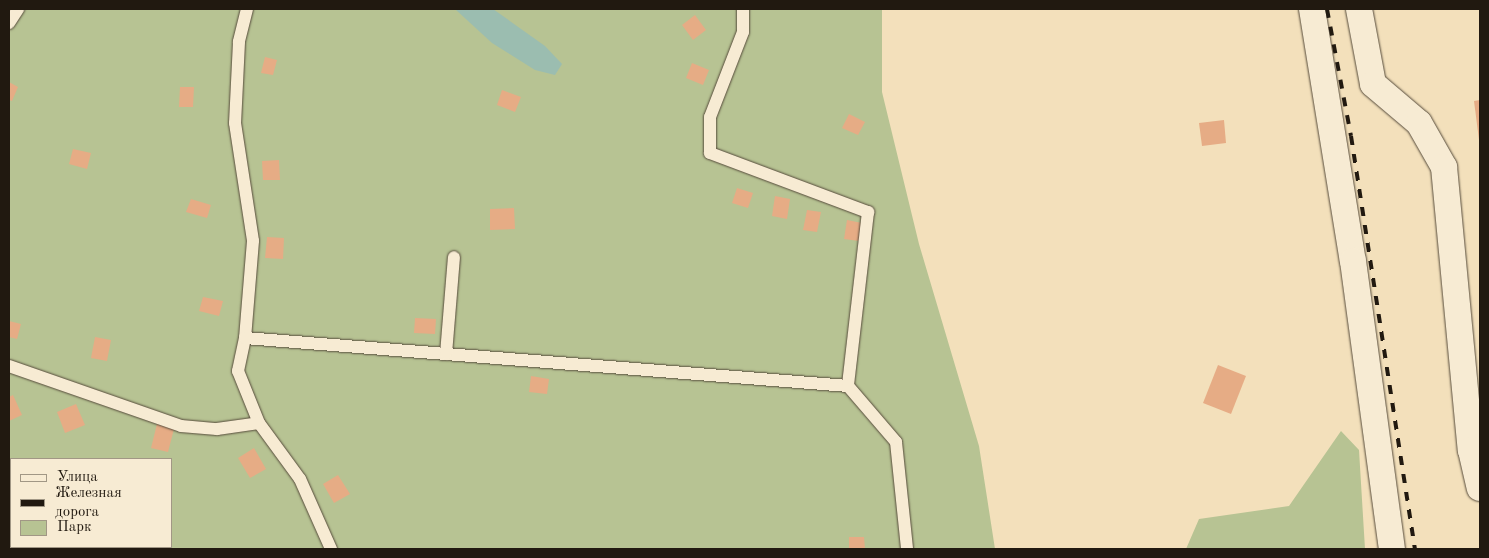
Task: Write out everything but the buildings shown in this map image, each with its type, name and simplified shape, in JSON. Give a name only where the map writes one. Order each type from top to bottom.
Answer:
[{"type":"street","points":[[1312,9],[1353,261],[1392,549]]},
{"type":"street","points":[[1359,9],[1373,84],[1419,123],[1444,167],[1471,450],[1480,488]]},
{"type":"lane","points":[[9,23],[18,9]]},
{"type":"lane","points":[[247,9],[239,42],[235,123],[252,241],[245,338],[238,372],[259,423],[300,479],[331,549]]},
{"type":"lane","points":[[743,9],[744,32],[710,117],[710,153],[868,212],[848,386]]},
{"type":"lane","points":[[446,354],[454,257]]},
{"type":"lane","points":[[245,338],[848,386],[896,442],[907,549]]},
{"type":"lane","points":[[9,366],[181,426],[217,429],[259,423]]},
{"type":"green space","points":[[9,9],[882,9],[882,92],[919,244],[979,446],[995,549],[9,549]]},
{"type":"green space","points":[[1341,431],[1359,450],[1365,549],[1186,549],[1199,519],[1289,506]]},
{"type":"shaded area","points":[[455,9],[493,9],[545,46],[562,64],[555,75],[535,70],[492,43]]},
{"type":"railway","points":[[1327,9],[1351,136],[1415,549]]}]
